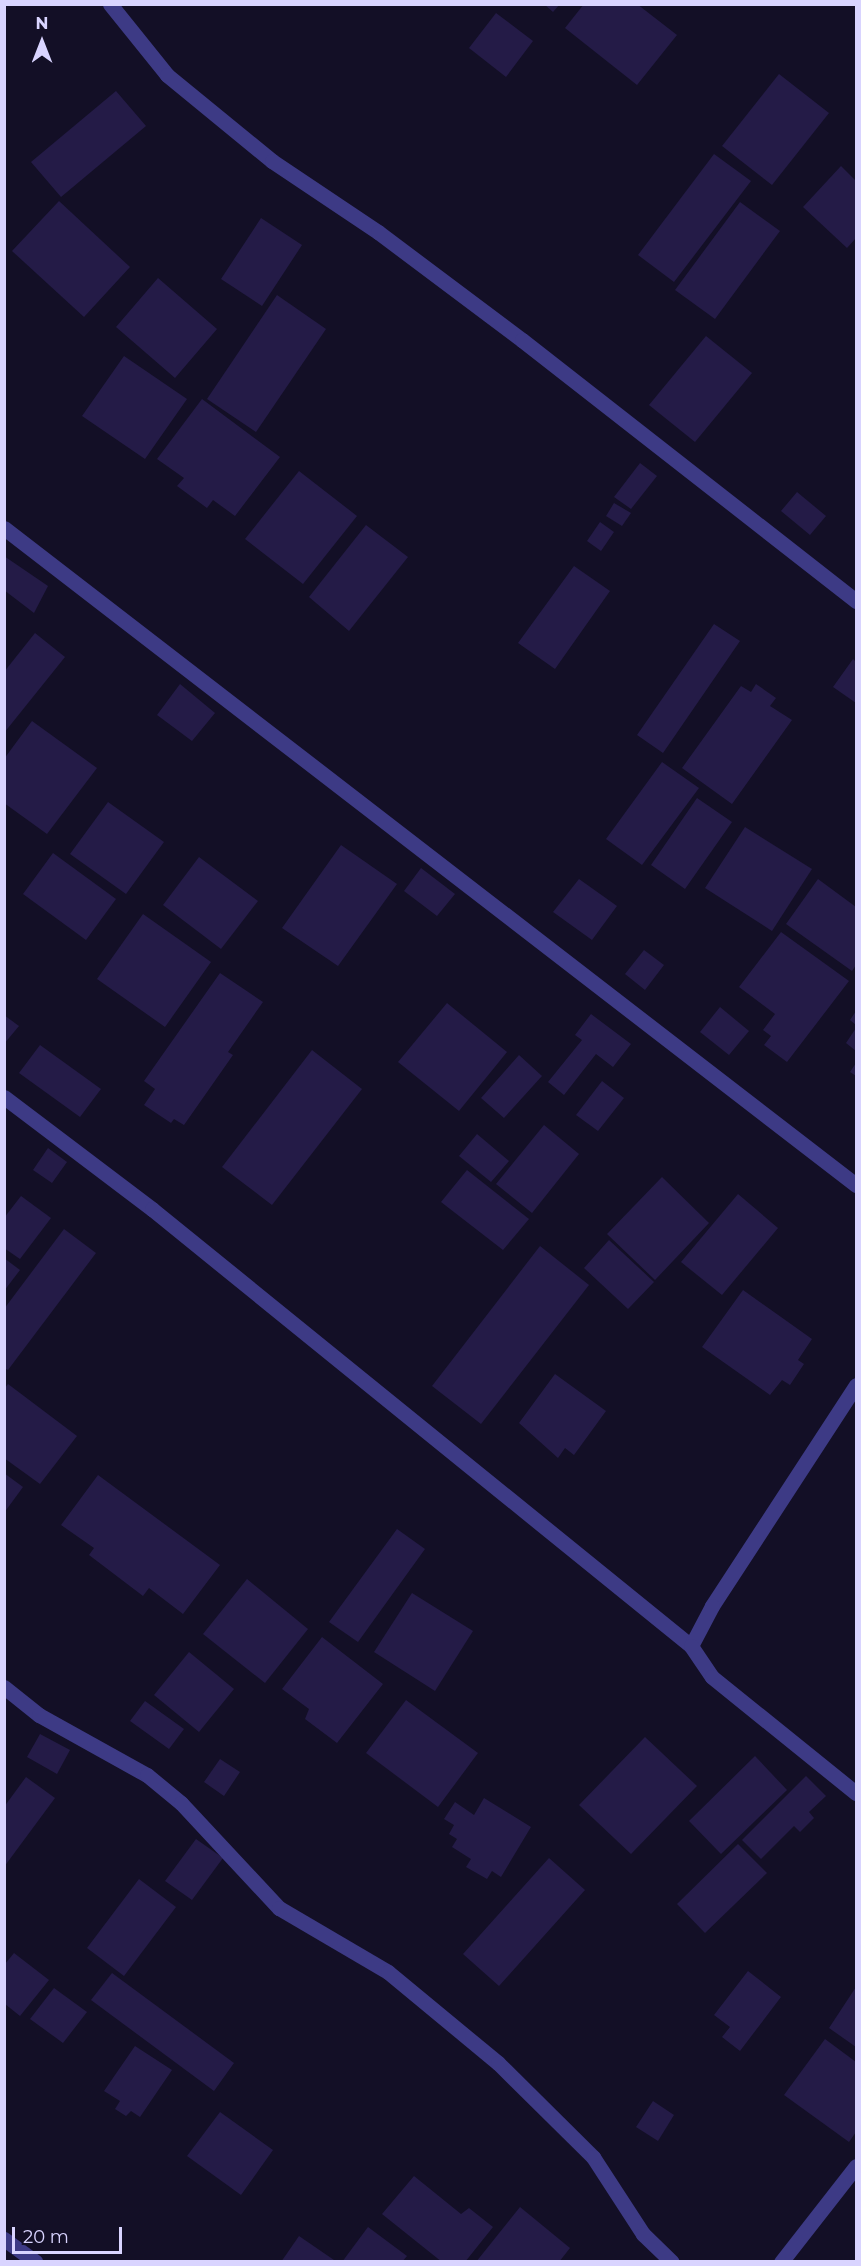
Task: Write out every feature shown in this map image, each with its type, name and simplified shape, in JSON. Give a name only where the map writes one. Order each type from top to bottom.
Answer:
[{"type":"street","points":[[110,4],[167,75],[272,161],[378,232],[503,326],[856,601]]},
{"type":"street","points":[[4,528],[856,1185]]},
{"type":"street","points":[[4,1097],[152,1209],[691,1646],[712,1677],[856,1793]]},
{"type":"street","points":[[691,1646],[712,1606],[856,1385]]},
{"type":"street","points":[[4,1687],[39,1715],[147,1775],[181,1803],[279,1908],[388,1972],[498,2063],[593,2157],[643,2234],[672,2262]]},
{"type":"street","points":[[780,2262],[856,2166]]},
{"type":"street","points":[[4,2239],[36,2262]]},
{"type":"building","points":[[544,4],[560,4],[553,12]]},
{"type":"building","points":[[584,4],[637,4],[677,35],[637,85],[565,28]]},
{"type":"building","points":[[496,13],[533,41],[506,77],[469,48]]},
{"type":"building","points":[[779,74],[829,113],[772,185],[722,146]]},
{"type":"building","points":[[116,91],[146,126],[61,197],[31,162]]},
{"type":"building","points":[[714,154],[751,181],[674,282],[638,255]]},
{"type":"building","points":[[841,166],[856,181],[856,238],[847,248],[803,207]]},
{"type":"building","points":[[59,201],[130,267],[84,317],[12,251]]},
{"type":"building","points":[[740,202],[780,231],[715,319],[675,290]]},
{"type":"building","points":[[261,218],[302,245],[262,306],[221,279]]},
{"type":"building","points":[[158,278],[217,329],[175,378],[116,327]]},
{"type":"building","points":[[277,295],[326,329],[256,432],[207,399]]},
{"type":"building","points":[[706,336],[752,373],[695,442],[649,405]]},
{"type":"building","points":[[124,356],[187,399],[145,459],[82,416]]},
{"type":"building","points":[[202,399],[280,457],[235,516],[213,500],[207,508],[177,486],[184,478],[157,459]]},
{"type":"building","points":[[640,463],[657,476],[631,509],[614,497]]},
{"type":"building","points":[[299,471],[357,516],[303,584],[245,539]]},
{"type":"building","points":[[797,492],[826,516],[810,535],[781,511]]},
{"type":"building","points":[[614,503],[631,513],[622,526],[606,516]]},
{"type":"building","points":[[600,522],[614,532],[601,551],[587,541]]},
{"type":"building","points":[[366,525],[408,557],[349,631],[309,597]]},
{"type":"building","points":[[4,556],[48,586],[34,613],[4,590]]},
{"type":"building","points":[[574,566],[610,591],[555,669],[518,643]]},
{"type":"building","points":[[714,624],[740,641],[663,753],[637,735]]},
{"type":"building","points":[[35,633],[65,657],[4,733],[4,672]]},
{"type":"building","points":[[853,659],[856,662],[856,703],[833,687]]},
{"type":"building","points":[[180,684],[215,713],[192,741],[157,715]]},
{"type":"building","points":[[756,684],[776,698],[770,706],[792,720],[732,804],[682,768],[741,686],[751,692]]},
{"type":"building","points":[[32,721],[97,768],[47,834],[4,803],[4,759]]},
{"type":"building","points":[[662,762],[699,788],[642,865],[606,839]]},
{"type":"building","points":[[697,798],[732,822],[685,889],[651,865]]},
{"type":"building","points":[[108,802],[164,842],[126,894],[70,854]]},
{"type":"building","points":[[745,827],[812,869],[772,931],[705,888]]},
{"type":"building","points":[[341,845],[397,884],[338,966],[282,928]]},
{"type":"building","points":[[53,853],[116,899],[86,940],[23,894]]},
{"type":"building","points":[[199,857],[258,901],[221,949],[163,905]]},
{"type":"building","points":[[421,868],[455,894],[437,916],[404,891]]},
{"type":"building","points":[[579,879],[617,906],[592,940],[553,912]]},
{"type":"building","points":[[818,879],[856,907],[856,965],[852,971],[786,924]]},
{"type":"building","points":[[143,914],[211,962],[165,1027],[97,979]]},
{"type":"building","points":[[781,932],[849,981],[787,1062],[764,1045],[771,1036],[763,1030],[775,1014],[739,987]]},
{"type":"building","points":[[644,950],[664,965],[645,990],[625,974]]},
{"type":"building","points":[[220,973],[263,1002],[228,1052],[233,1055],[184,1125],[174,1119],[171,1123],[144,1105],[155,1089],[144,1081]]},
{"type":"building","points":[[447,1003],[507,1052],[459,1111],[398,1062]]},
{"type":"building","points":[[720,1007],[749,1031],[729,1055],[700,1032]]},
{"type":"building","points":[[856,1011],[856,1025],[850,1020]]},
{"type":"building","points":[[591,1014],[631,1044],[613,1067],[596,1054],[564,1095],[548,1082],[582,1040],[575,1035]]},
{"type":"building","points":[[4,1015],[19,1026],[4,1044]]},
{"type":"building","points":[[856,1028],[856,1051],[846,1043]]},
{"type":"building","points":[[40,1045],[101,1089],[80,1117],[19,1073]]},
{"type":"building","points":[[312,1050],[362,1089],[272,1205],[222,1167]]},
{"type":"building","points":[[519,1055],[542,1076],[504,1118],[481,1098]]},
{"type":"building","points":[[856,1063],[856,1076],[850,1072]]},
{"type":"building","points":[[602,1081],[624,1098],[598,1131],[576,1115]]},
{"type":"building","points":[[544,1125],[579,1154],[532,1213],[496,1184]]},
{"type":"building","points":[[477,1134],[509,1161],[491,1182],[459,1156]]},
{"type":"building","points":[[48,1148],[67,1162],[52,1183],[33,1170]]},
{"type":"building","points":[[467,1170],[529,1219],[503,1250],[441,1202]]},
{"type":"building","points":[[662,1177],[709,1223],[655,1280],[607,1234]]},
{"type":"building","points":[[738,1194],[778,1228],[722,1295],[681,1262]]},
{"type":"building","points":[[21,1196],[51,1218],[20,1259],[4,1248],[4,1218]]},
{"type":"building","points":[[64,1229],[96,1253],[8,1370],[4,1368],[4,1309]]},
{"type":"building","points":[[609,1240],[654,1282],[628,1309],[584,1268]]},
{"type":"building","points":[[540,1246],[589,1285],[481,1424],[432,1386]]},
{"type":"building","points":[[4,1258],[20,1270],[4,1291]]},
{"type":"building","points":[[743,1290],[812,1339],[798,1360],[804,1364],[790,1385],[782,1380],[770,1395],[702,1347]]},
{"type":"building","points":[[555,1374],[606,1411],[574,1455],[565,1448],[558,1458],[519,1423]]},
{"type":"building","points":[[8,1384],[77,1436],[40,1484],[4,1458],[4,1389]]},
{"type":"building","points":[[4,1473],[23,1487],[4,1513]]},
{"type":"building","points":[[98,1475],[220,1565],[183,1614],[149,1588],[143,1596],[89,1555],[94,1548],[61,1525]]},
{"type":"building","points":[[397,1529],[425,1549],[358,1642],[329,1622]]},
{"type":"building","points":[[247,1579],[308,1629],[265,1683],[203,1634]]},
{"type":"building","points":[[412,1593],[473,1631],[435,1691],[374,1652]]},
{"type":"building","points":[[322,1637],[383,1684],[337,1743],[305,1719],[309,1709],[282,1689]]},
{"type":"building","points":[[189,1652],[234,1689],[199,1732],[154,1695]]},
{"type":"building","points":[[406,1700],[478,1753],[438,1807],[366,1753]]},
{"type":"building","points":[[145,1701],[184,1729],[169,1749],[130,1721]]},
{"type":"building","points":[[40,1734],[70,1750],[57,1774],[27,1757]]},
{"type":"building","points":[[645,1737],[697,1786],[631,1854],[579,1805]]},
{"type":"building","points":[[755,1756],[787,1790],[721,1854],[689,1821]]},
{"type":"building","points":[[220,1759],[240,1772],[224,1796],[204,1782]]},
{"type":"building","points":[[806,1776],[826,1796],[809,1812],[814,1818],[800,1832],[794,1826],[761,1859],[742,1840]]},
{"type":"building","points":[[26,1777],[55,1798],[4,1867],[4,1807]]},
{"type":"building","points":[[484,1798],[531,1827],[501,1877],[492,1871],[487,1879],[466,1867],[471,1859],[452,1847],[457,1839],[449,1834],[454,1825],[444,1819],[455,1802],[474,1815]]},
{"type":"building","points":[[196,1839],[223,1858],[192,1900],[165,1881]]},
{"type":"building","points":[[738,1844],[767,1873],[705,1933],[677,1904]]},
{"type":"building","points":[[549,1858],[585,1890],[499,1986],[463,1954]]},
{"type":"building","points":[[139,1879],[176,1907],[124,1976],[87,1948]]},
{"type":"building","points":[[14,1953],[49,1980],[20,2016],[5,2004],[5,1964]]},
{"type":"building","points":[[748,1971],[781,1997],[740,2051],[722,2037],[730,2027],[714,2015]]},
{"type":"building","points":[[112,1973],[234,2063],[214,2091],[91,2000]]},
{"type":"building","points":[[856,1987],[856,2047],[829,2028]]},
{"type":"building","points":[[54,1988],[87,2012],[63,2043],[30,2019]]},
{"type":"building","points":[[825,2039],[856,2062],[856,2132],[849,2142],[784,2095]]},
{"type":"building","points":[[135,2046],[172,2070],[140,2117],[131,2111],[126,2116],[115,2109],[120,2101],[104,2091]]},
{"type":"building","points":[[653,2101],[674,2115],[658,2141],[636,2127]]},
{"type":"building","points":[[220,2112],[273,2150],[241,2195],[187,2156]]},
{"type":"building","points":[[414,2176],[461,2214],[469,2208],[493,2227],[465,2262],[442,2262],[382,2214]]},
{"type":"building","points":[[520,2207],[570,2248],[559,2262],[476,2262]]},
{"type":"building","points":[[368,2227],[407,2256],[402,2262],[342,2262]]},
{"type":"building","points":[[299,2236],[334,2260],[333,2262],[281,2262]]}]
